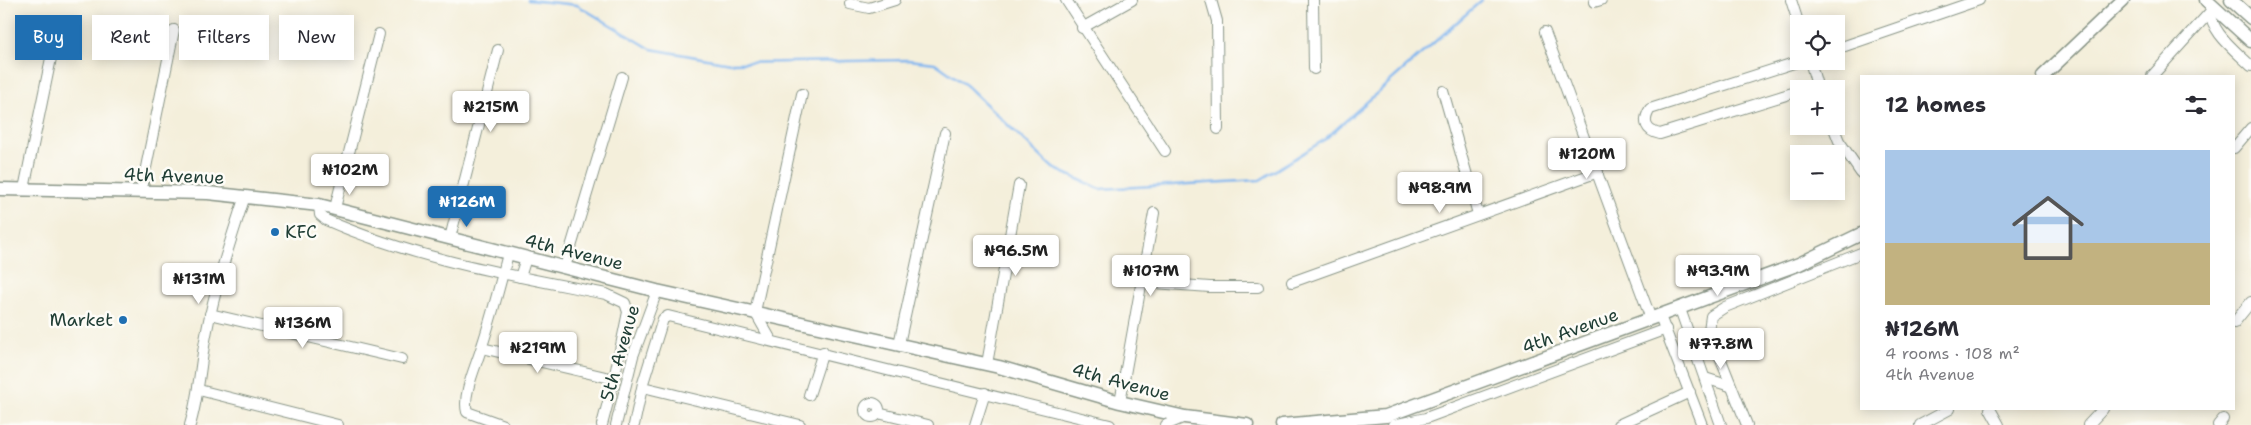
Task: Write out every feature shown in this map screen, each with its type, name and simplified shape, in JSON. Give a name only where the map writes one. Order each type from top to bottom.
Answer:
[{"type":"main road","points":[[2044,75],[2123,0]]},
{"type":"main road","points":[[2230,0],[2251,18]]},
{"type":"main road","points":[[2209,6],[2251,41]]},
{"type":"main road","name":"4th Avenue","points":[[0,189],[246,196],[335,208],[657,291],[987,364],[1120,402],[1186,417],[1247,425]]},
{"type":"main road","name":"4th Avenue","points":[[1282,425],[1337,423],[1386,416],[1799,264],[1860,234]]},
{"type":"street","points":[[850,4],[869,8],[894,0]]},
{"type":"street","points":[[1066,0],[1082,28],[1165,151]]},
{"type":"street","points":[[1082,28],[1132,0]]},
{"type":"street","points":[[1211,0],[1217,21],[1218,129]]},
{"type":"street","points":[[1312,0],[1314,68]]},
{"type":"street","points":[[1791,0],[1796,15]]},
{"type":"street","points":[[1845,46],[1979,0]]},
{"type":"street","points":[[2209,6],[2216,27],[2224,40],[2251,66]]},
{"type":"street","points":[[2153,75],[2209,6]]},
{"type":"street","points":[[141,192],[174,30]]},
{"type":"street","points":[[1545,32],[1598,172],[1656,317],[1666,329],[1702,425]]},
{"type":"street","points":[[335,208],[379,34]]},
{"type":"street","points":[[450,238],[498,50]]},
{"type":"street","points":[[24,190],[51,60]]},
{"type":"street","points":[[1790,64],[1650,109],[1646,116],[1646,126],[1651,132],[1660,134],[1790,94]]},
{"type":"street","points":[[565,267],[622,77]]},
{"type":"street","points":[[1443,91],[1478,214]]},
{"type":"street","points":[[771,340],[755,312],[802,94]]},
{"type":"street","points":[[2235,147],[2251,128]]},
{"type":"street","points":[[899,344],[945,133]]},
{"type":"street","points":[[1837,135],[1860,172]]},
{"type":"street","points":[[1292,282],[1598,172]]},
{"type":"street","points":[[987,364],[1019,185]]},
{"type":"street","points":[[190,425],[220,270],[246,196]]},
{"type":"street","points":[[318,205],[320,215],[326,220],[370,240],[503,274],[606,294],[625,303],[628,312],[603,421]]},
{"type":"street","points":[[1120,402],[1140,282],[1154,213]]},
{"type":"street","points":[[1747,425],[1709,330],[1711,316],[1725,307],[1860,253]]},
{"type":"street","points":[[503,425],[472,415],[465,406],[474,366],[482,348],[508,254]]},
{"type":"street","points":[[520,277],[526,258]]},
{"type":"street","points":[[568,287],[587,272]]},
{"type":"street","points":[[1140,282],[1210,287],[1258,287]]},
{"type":"street","name":"5th Avenue","points":[[616,425],[633,356],[657,291]]},
{"type":"street","points":[[2235,322],[2251,302]]},
{"type":"street","points":[[1680,309],[1721,425]]},
{"type":"street","points":[[210,314],[402,359]]},
{"type":"street","points":[[634,425],[643,386],[664,319],[668,316],[823,352],[1110,425]]},
{"type":"street","points":[[1393,425],[1427,422],[1666,329]]},
{"type":"street","points":[[482,348],[614,379]]},
{"type":"street","points":[[809,395],[823,352]]},
{"type":"street","points":[[633,356],[643,386]]},
{"type":"street","points":[[1705,378],[1730,386]]},
{"type":"street","points":[[643,386],[779,423],[800,425]]},
{"type":"street","points":[[603,421],[611,402],[626,388]]},
{"type":"street","points":[[198,390],[338,425]]},
{"type":"street","points":[[1618,425],[1690,392]]},
{"type":"street","points":[[975,425],[985,393]]},
{"type":"street","points":[[1920,425],[1948,410]]},
{"type":"street","points":[[1991,410],[1999,425]]},
{"type":"street","points":[[2088,425],[2102,410]]},
{"type":"street","points":[[878,413],[928,425]]},
{"type":"street","points":[[1166,425],[1186,417]]},
{"type":"waterway","points":[[528,0],[577,5],[651,49],[730,63],[908,60],[935,63],[966,85],[1053,168],[1100,189],[1260,180],[1324,140],[1482,0]]},
{"type":"place","name":"KFC","points":[[275,232]]},
{"type":"place","name":"Market","points":[[123,320]]}]
